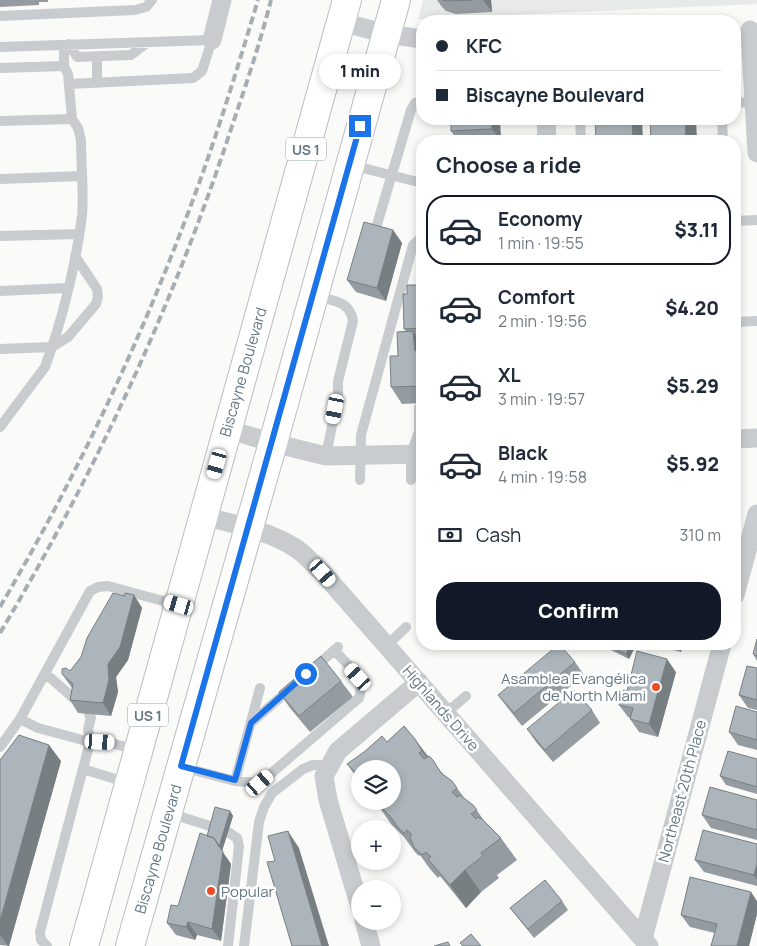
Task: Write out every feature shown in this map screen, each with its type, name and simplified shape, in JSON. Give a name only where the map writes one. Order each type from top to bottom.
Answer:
[{"type":"main road","name":"Biscayne Boulevard","points":[[130,946],[273,443],[396,0]]},
{"type":"main road","name":"Biscayne Boulevard","points":[[90,945],[129,783],[344,11]]},
{"type":"street","points":[[212,40],[222,0]]},
{"type":"street","points":[[344,11],[387,34],[416,38]]},
{"type":"street","points":[[747,30],[757,153]]},
{"type":"street","points":[[227,429],[326,456],[416,454]]},
{"type":"street","points":[[741,439],[757,438]]},
{"type":"street","points":[[741,573],[757,514]]},
{"type":"street","name":"Highlands Drive","points":[[203,516],[276,538],[298,550],[323,573],[646,942]]},
{"type":"street","name":"Northeast 20th Place","points":[[646,942],[720,650]]},
{"type":"street","points":[[352,880],[325,787],[324,776],[338,751],[419,682]]},
{"type":"street","points":[[367,930],[371,946]]},
{"type":"lane","points":[[0,16],[135,10],[146,7],[152,0]]},
{"type":"lane","points":[[0,46],[212,40],[202,72],[193,78],[69,84]]},
{"type":"lane","points":[[66,45],[77,57],[97,57],[131,55],[148,42]]},
{"type":"lane","points":[[0,427],[45,367],[59,326],[79,234],[82,216],[81,140],[78,128],[72,118],[68,74],[64,66],[66,45]]},
{"type":"lane","points":[[97,57],[97,82]]},
{"type":"lane","points":[[0,68],[64,66]]},
{"type":"lane","points":[[741,103],[754,102]]},
{"type":"lane","points":[[376,228],[411,110],[416,103]]},
{"type":"lane","points":[[0,121],[72,118]]},
{"type":"lane","points":[[350,164],[416,181]]},
{"type":"lane","points":[[0,179],[82,176]]},
{"type":"lane","points":[[741,221],[757,220]]},
{"type":"lane","points":[[0,236],[79,234]]},
{"type":"lane","points":[[360,480],[362,435],[413,245],[416,242]]},
{"type":"lane","points":[[0,348],[52,347],[68,337],[96,304],[97,290],[75,256]]},
{"type":"lane","points":[[0,290],[68,288]]},
{"type":"lane","points":[[313,296],[346,306],[351,312],[352,321],[338,381],[338,395],[326,456]]},
{"type":"lane","points":[[741,322],[757,321]]},
{"type":"lane","points":[[411,480],[416,458]]},
{"type":"lane","points":[[0,747],[20,719],[90,591],[98,586],[108,586],[179,605]]},
{"type":"lane","points":[[386,646],[406,627]]},
{"type":"lane","points":[[181,766],[235,780],[260,783],[360,698],[362,692],[361,684],[358,677],[336,649],[251,723]]},
{"type":"lane","points":[[45,673],[80,704]]},
{"type":"lane","points":[[235,780],[260,688]]},
{"type":"lane","points":[[446,713],[466,696]]},
{"type":"lane","points":[[47,946],[41,940],[40,932],[90,742],[88,730],[90,714]]},
{"type":"lane","points":[[20,719],[38,728],[90,742],[111,743],[138,750]]},
{"type":"lane","points":[[244,946],[259,822],[264,807],[272,793],[303,769],[313,765],[330,765]]},
{"type":"lane","points":[[83,770],[129,783]]},
{"type":"lane","points":[[168,813],[214,827]]},
{"type":"lane","points":[[228,832],[237,838],[239,846],[228,946]]},
{"type":"shaded area","points":[[423,0],[757,0],[757,4],[508,15],[419,15]]},
{"type":"building","points":[[451,125],[492,125],[492,129],[451,131]]},
{"type":"building","points":[[595,125],[632,125],[633,135],[596,135]]},
{"type":"building","points":[[650,125],[685,125],[686,135],[651,135]]},
{"type":"building","points":[[364,222],[393,230],[377,288],[347,280]]},
{"type":"building","points":[[407,285],[416,285],[416,328],[404,329],[403,294],[407,294]]},
{"type":"building","points":[[413,331],[416,351],[416,386],[391,387],[390,356],[398,356],[397,332]]},
{"type":"building","points":[[113,593],[125,596],[125,593],[134,595],[120,647],[108,664],[109,680],[103,703],[70,700],[73,684],[62,674],[62,669],[66,668],[70,671],[81,657],[87,638]]},
{"type":"building","points":[[757,639],[757,656],[753,654]]},
{"type":"building","points":[[552,650],[564,650],[575,662],[514,713],[498,695]]},
{"type":"building","points":[[617,650],[628,650],[626,654]]},
{"type":"building","points":[[637,651],[667,659],[649,724],[630,719],[633,708],[619,705],[623,690],[627,691]]},
{"type":"building","points":[[321,656],[341,681],[299,716],[279,692]]},
{"type":"building","points":[[747,666],[757,668],[757,700],[739,695]]},
{"type":"building","points":[[574,690],[592,710],[545,750],[527,729]]},
{"type":"building","points":[[736,706],[757,712],[757,740],[729,732]]},
{"type":"building","points":[[404,726],[415,739],[422,751],[419,753],[424,759],[429,756],[441,773],[452,781],[457,788],[452,792],[457,797],[460,795],[477,810],[471,814],[476,819],[478,817],[483,820],[501,838],[481,853],[483,856],[450,885],[428,859],[431,857],[426,852],[422,855],[414,847],[410,837],[412,835],[407,830],[404,833],[401,831],[401,820],[393,820],[384,810],[401,810],[401,760],[353,760],[382,736],[387,742]]},
{"type":"building","points":[[19,735],[49,745],[0,921],[0,760]]},
{"type":"building","points":[[728,751],[757,759],[757,787],[720,776]]},
{"type":"building","points":[[710,787],[757,800],[757,830],[702,815]]},
{"type":"building","points":[[215,807],[230,811],[219,847],[214,838],[207,836]]},
{"type":"building","points":[[703,830],[757,844],[757,864],[754,875],[695,860]]},
{"type":"building","points":[[288,831],[322,946],[292,946],[267,862],[275,861],[268,836]]},
{"type":"building","points":[[200,833],[214,838],[223,852],[212,929],[188,922],[186,927],[167,923],[171,905],[178,906]]},
{"type":"building","points":[[690,877],[751,892],[737,946],[711,946],[717,924],[681,915]]},
{"type":"building","points":[[545,880],[562,901],[528,929],[510,908]]},
{"type":"building","points":[[471,934],[481,946],[463,946],[460,943]]},
{"type":"building","points":[[448,942],[450,946],[434,946]]},
{"type":"railway","points":[[0,607],[76,468],[122,373],[164,275],[204,170],[258,0]]},
{"type":"railway","points":[[0,633],[35,573],[100,449],[158,322],[185,258],[209,192],[248,79],[271,0]]},
{"type":"place","name":"Asamblea Evangélica de North Miami","points":[[656,687]]},
{"type":"place","name":"Popular","points":[[211,891]]},
{"type":"route","points":[[306,674],[251,723],[235,780],[181,766],[273,443],[360,126]]}]
